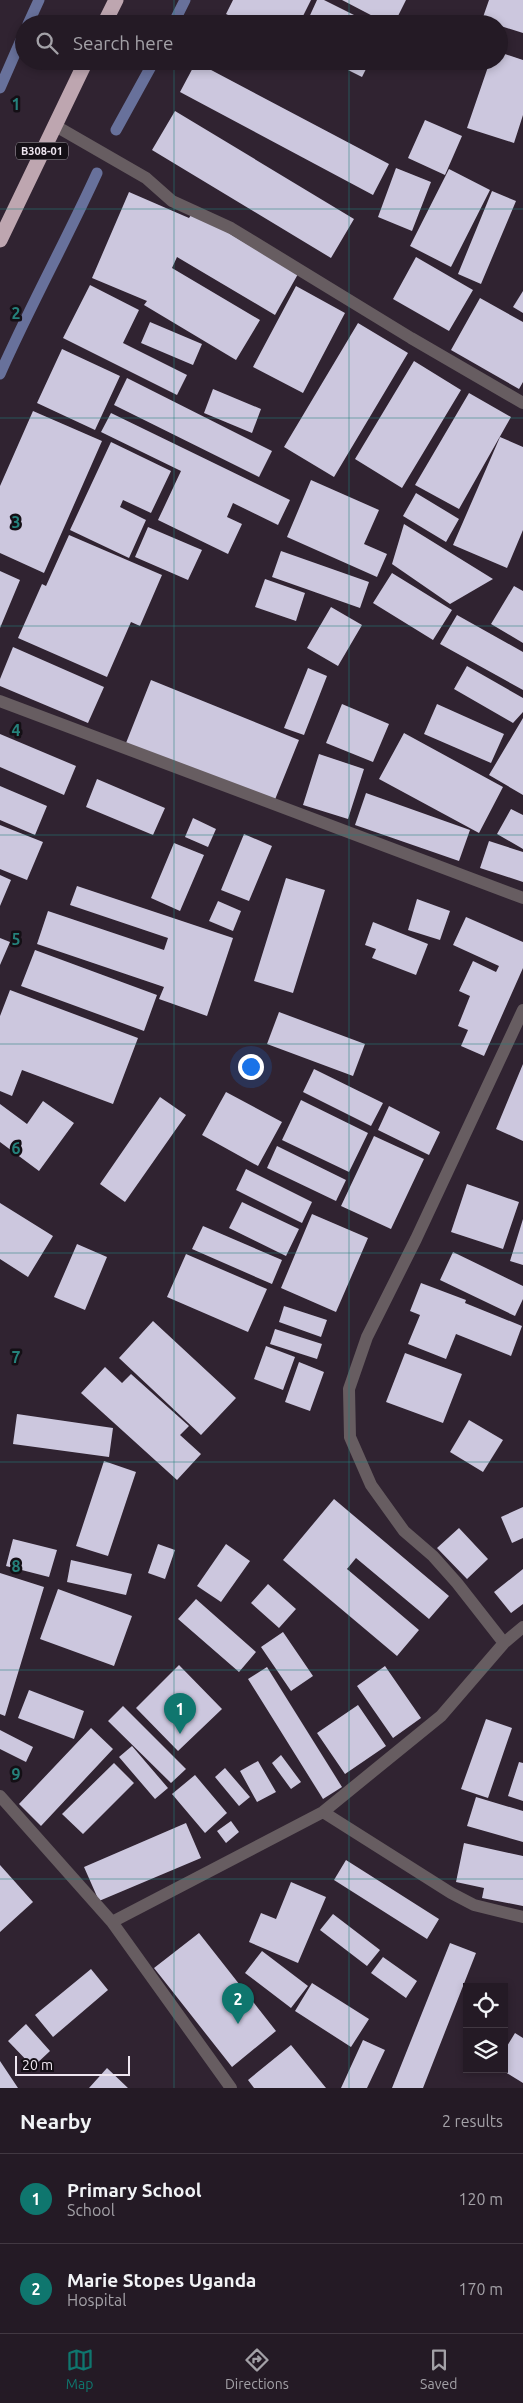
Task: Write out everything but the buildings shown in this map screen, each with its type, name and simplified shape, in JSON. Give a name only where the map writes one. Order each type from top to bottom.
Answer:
[{"type":"highway","points":[[108,15],[116,0]]},
{"type":"highway","name":"B308-01","points":[[0,240],[82,70]]},
{"type":"street","points":[[54,125],[146,178],[172,201],[232,228],[417,342],[523,403]]},
{"type":"street","points":[[0,701],[523,898]]},
{"type":"street","points":[[504,1643],[458,1582],[433,1556],[404,1531],[371,1485],[350,1437],[349,1390],[367,1337],[416,1239],[523,1010]]},
{"type":"street","points":[[112,1922],[324,1812],[441,1716],[504,1643],[523,1627]]},
{"type":"street","points":[[0,1796],[112,1922],[231,2088]]},
{"type":"street","points":[[324,1812],[451,1893],[474,1905],[522,1920]]},
{"type":"waterway","points":[[32,15],[39,0]]},
{"type":"waterway","points":[[178,15],[185,0]]},
{"type":"waterway","points":[[0,88],[15,54]]},
{"type":"waterway","points":[[116,130],[149,70]]},
{"type":"waterway","points":[[0,374],[97,173]]},
{"type":"place","name":"Primary School","points":[[180,1734]]},
{"type":"place","name":"Marie Stopes Uganda","points":[[238,2024]]}]
